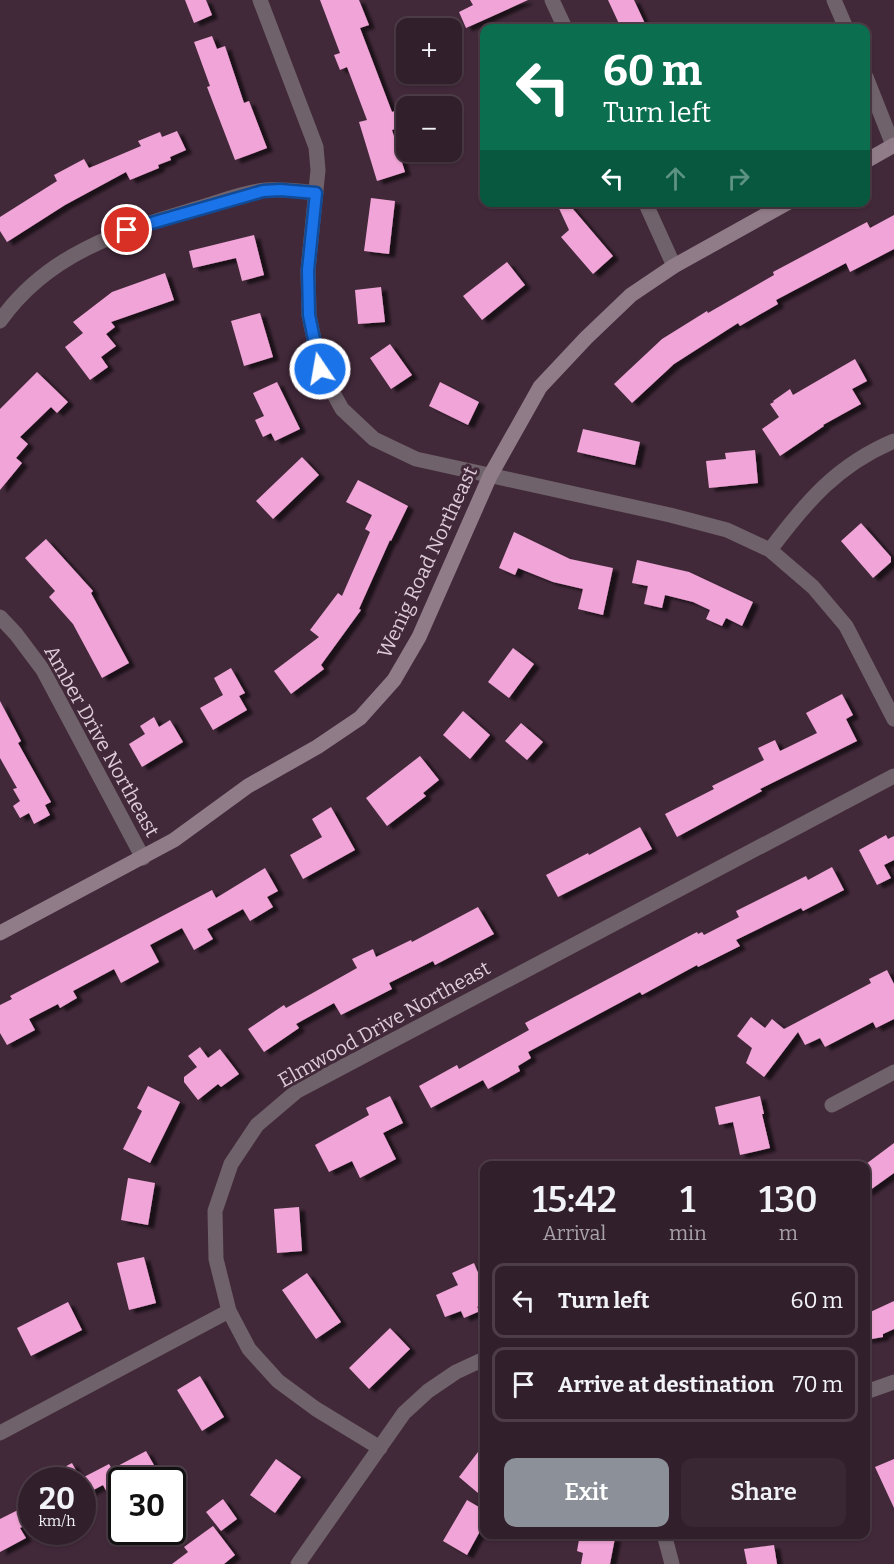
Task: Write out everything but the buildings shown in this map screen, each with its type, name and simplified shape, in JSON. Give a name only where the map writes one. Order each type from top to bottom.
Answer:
[{"type":"street","points":[[260,0],[316,147],[318,170],[308,270],[309,315],[320,369],[342,409],[374,439],[416,459],[670,515],[727,530],[770,550],[813,587],[846,626],[894,719]]},
{"type":"street","points":[[552,0],[563,24]]},
{"type":"street","points":[[834,0],[844,24]]},
{"type":"street","points":[[870,87],[894,145],[870,159]]},
{"type":"street","points":[[0,321],[14,302],[45,273],[82,249],[127,230],[263,191],[316,193]]},
{"type":"street","points":[[647,207],[674,266]]},
{"type":"street","name":"Wenig Road Northeast","points":[[0,933],[174,840],[248,786],[317,747],[360,717],[394,680],[419,637],[490,476],[540,387],[631,295],[674,266],[780,207]]},
{"type":"street","points":[[770,550],[800,510],[839,472],[894,441]]},
{"type":"street","name":"Amber Drive Northeast","points":[[0,617],[43,670],[143,858]]},
{"type":"street","name":"Elmwood Drive Northeast","points":[[380,1448],[278,1381],[249,1349],[229,1311],[216,1259],[214,1211],[231,1164],[257,1125],[297,1091],[894,776]]},
{"type":"street","points":[[832,1105],[894,1072]]},
{"type":"street","points":[[0,1433],[229,1311]]},
{"type":"street","points":[[298,1564],[404,1413],[456,1372],[480,1361]]},
{"type":"street","points":[[870,1391],[894,1382]]},
{"type":"street","points":[[665,1539],[672,1564]]},
{"type":"route","points":[[127,230],[246,194],[280,190],[316,193],[308,270],[309,315],[320,369]]}]
